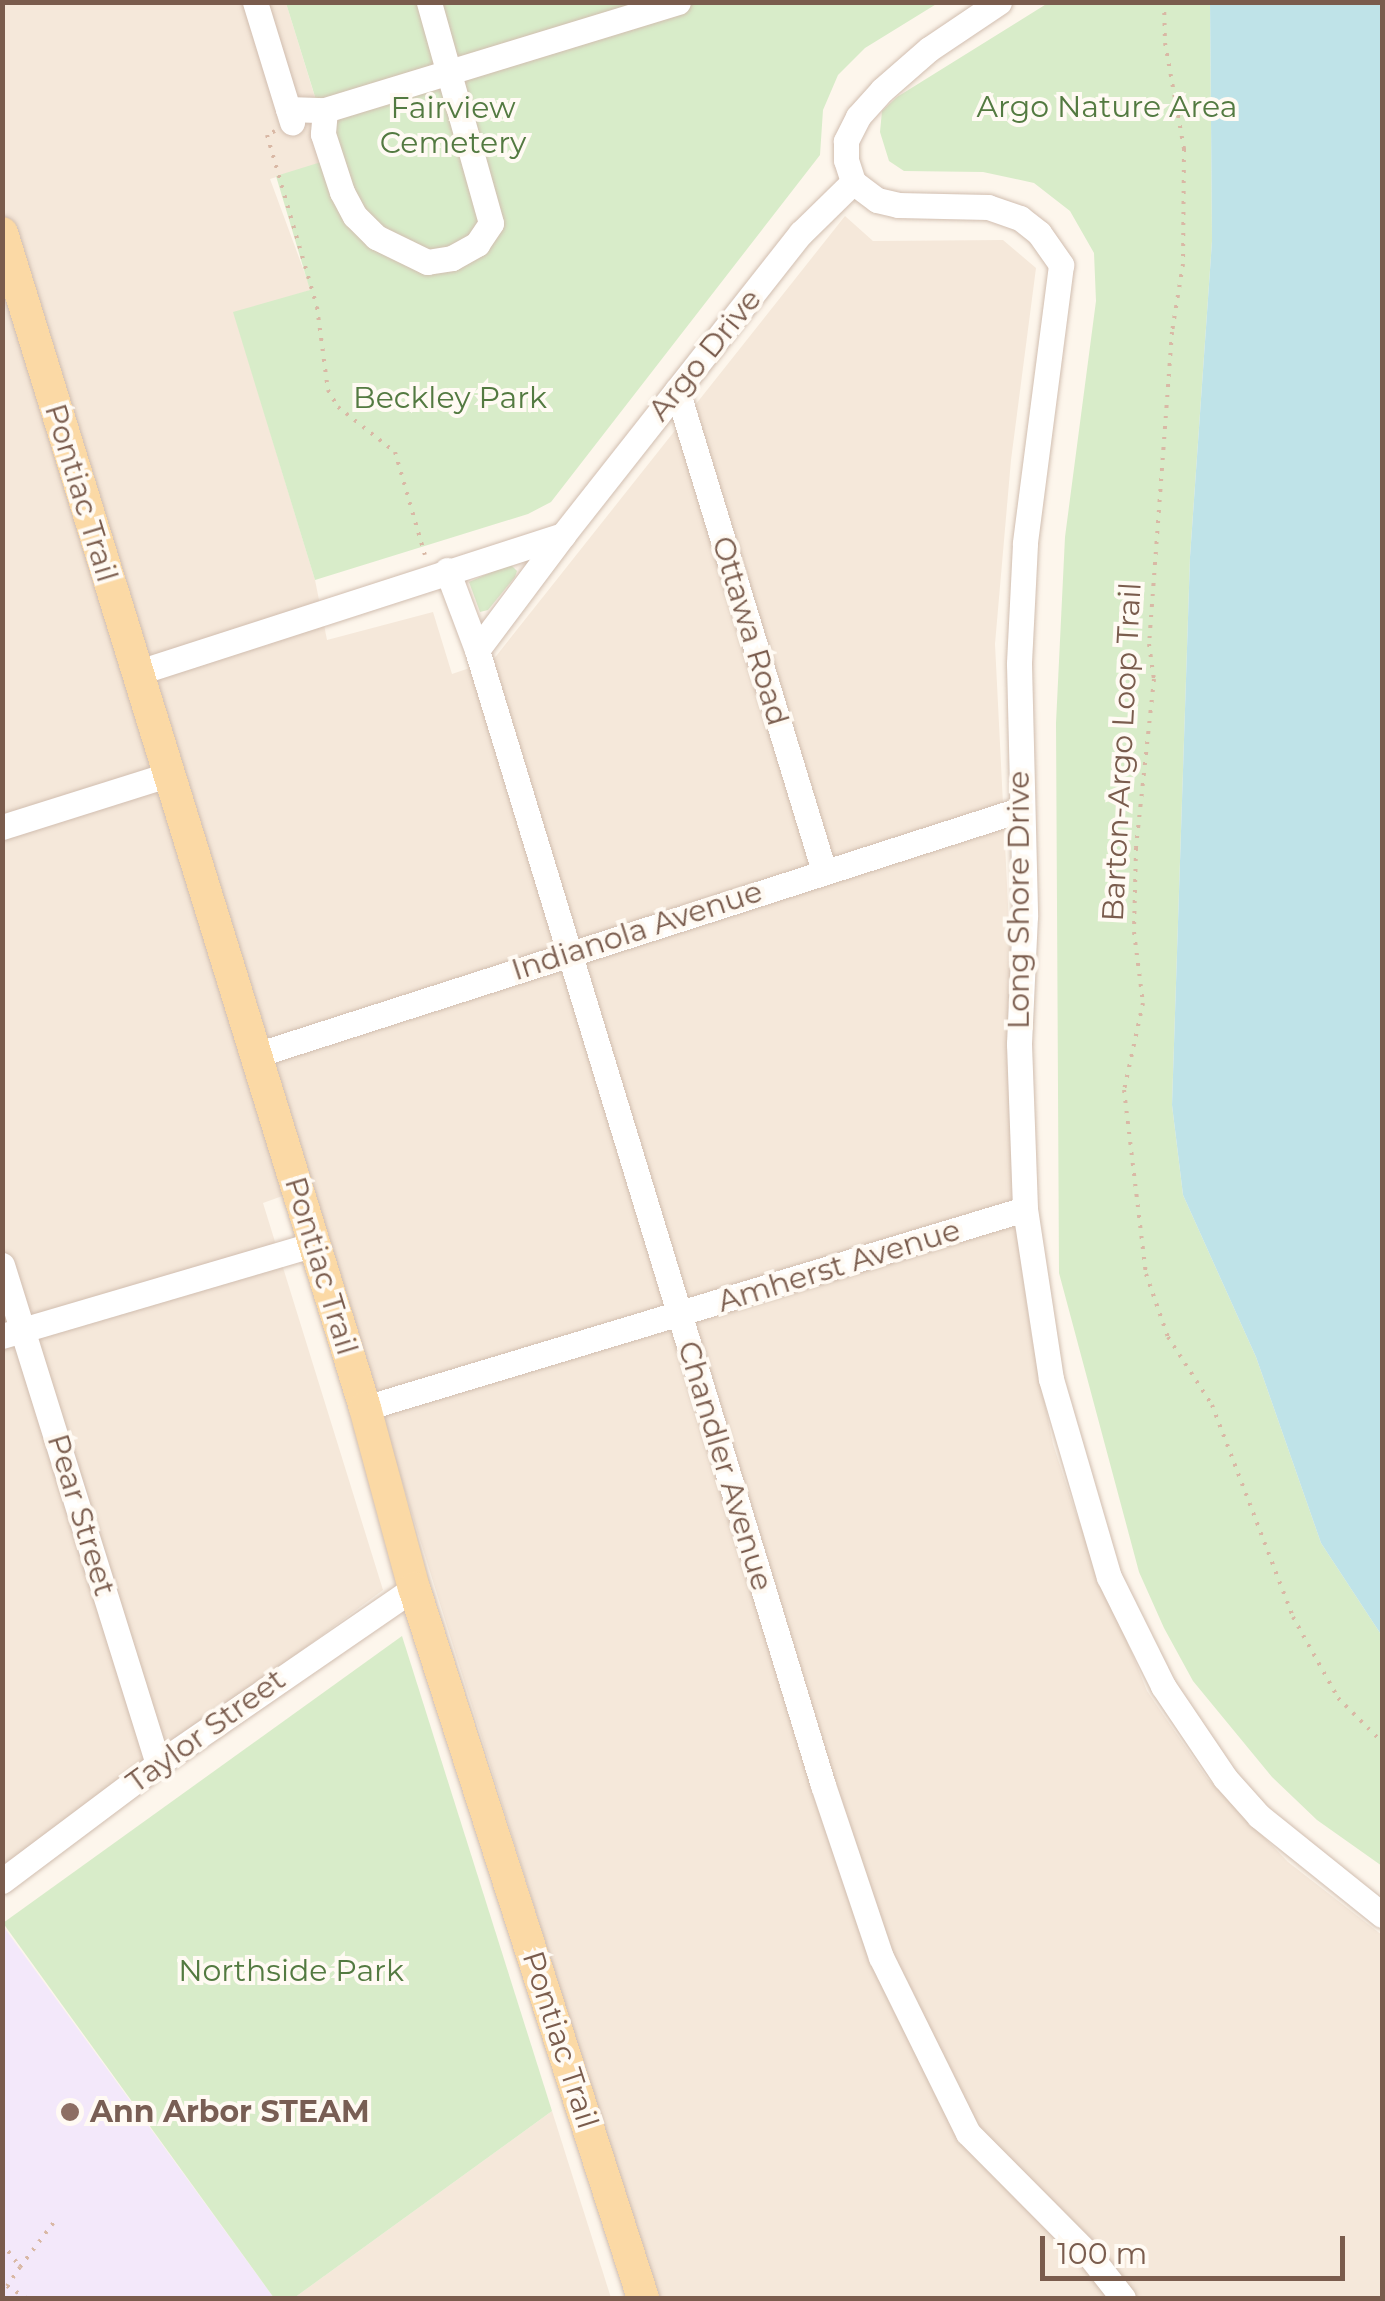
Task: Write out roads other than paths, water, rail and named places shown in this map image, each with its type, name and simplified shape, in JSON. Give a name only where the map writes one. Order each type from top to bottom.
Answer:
[{"type":"main road","name":"Pontiac Trail","points":[[3,236],[365,1408],[414,1588],[643,2298]]},
{"type":"street","points":[[255,2],[290,116],[325,110],[678,2]]},
{"type":"street","points":[[325,110],[323,134],[330,159],[355,216],[376,237],[402,254],[426,262],[452,258],[477,244],[491,223],[429,2]]},
{"type":"street","points":[[853,182],[846,160],[846,140],[858,117],[929,49],[999,2]]},
{"type":"street","name":"Argo Drive","points":[[478,650],[563,535],[801,233],[853,182]]},
{"type":"street","name":"Long Shore Drive","points":[[853,182],[877,200],[898,205],[1004,211],[1039,233],[1061,265],[1025,544],[1019,664],[1024,916],[1019,1044],[1025,1209],[1056,1402],[1124,1610],[1163,1686],[1225,1778],[1259,1816],[1382,1915]]},
{"type":"street","name":"Ottawa Road","points":[[677,390],[824,871]]},
{"type":"street","points":[[136,674],[437,565],[563,535]]},
{"type":"street","name":"Chandler Avenue","points":[[437,565],[478,650],[822,1785],[880,1958],[968,2133],[1090,2256],[1123,2298]]},
{"type":"street","points":[[2,827],[170,774]]},
{"type":"street","name":"Indianola Avenue","points":[[256,1055],[1020,810]]},
{"type":"street","name":"Amherst Avenue","points":[[365,1408],[1025,1209]]},
{"type":"street","points":[[13,1333],[314,1244]]},
{"type":"street","name":"Pear Street","points":[[2,1265],[13,1333],[158,1764]]},
{"type":"street","name":"Taylor Street","points":[[2,1881],[158,1764],[414,1588]]},
{"type":"water","points":[[1210,3],[1382,3],[1382,1636],[1321,1543],[1256,1357],[1183,1195],[1172,1105],[1190,557],[1212,241]]},
{"type":"place","name":"Ann Arbor STEAM","points":[[70,2112]]},
{"type":"park label","name":"Argo Nature Area","points":[[1107,107]]},
{"type":"park label","name":"Fairview Cemetery","points":[[453,125]]},
{"type":"park label","name":"Beckley Park","points":[[450,398]]},
{"type":"park label","name":"Northside Park","points":[[291,1971]]}]
